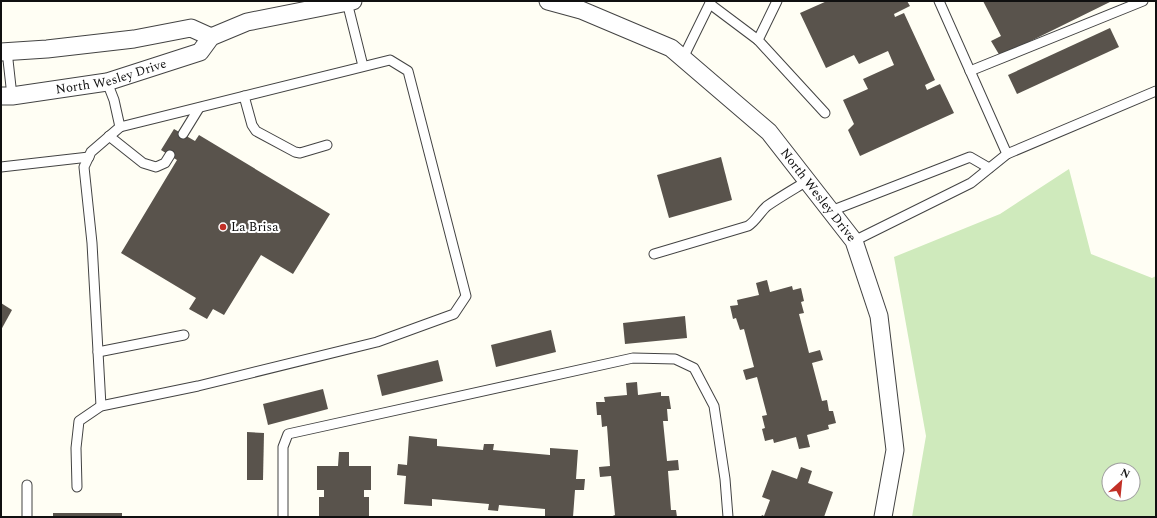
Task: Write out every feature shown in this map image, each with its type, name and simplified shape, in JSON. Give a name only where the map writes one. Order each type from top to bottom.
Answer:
[{"type":"street","name":"North Wesley Drive","points":[[548,1],[581,10],[671,48],[769,132],[854,241],[879,316],[895,450],[883,517]]},
{"type":"street","name":"North Wesley Drive","points":[[6,96],[107,82],[200,52],[211,37],[247,22],[350,2]]},
{"type":"street","points":[[4,51],[47,49],[134,39],[191,28],[211,37]]},
{"type":"lane","points":[[758,40],[777,1]]},
{"type":"lane","points":[[939,1],[1007,154]]},
{"type":"lane","points":[[970,71],[1143,1]]},
{"type":"lane","points":[[350,2],[363,66]]},
{"type":"lane","points":[[683,58],[710,2],[758,40],[825,113]]},
{"type":"lane","points":[[4,51],[6,96]]},
{"type":"lane","points":[[77,487],[76,448],[79,421],[101,406],[198,386],[377,342],[454,314],[466,296],[408,71],[390,60],[120,127],[91,152],[84,167],[92,243],[101,406]]},
{"type":"lane","points":[[107,82],[114,100],[120,127]]},
{"type":"lane","points":[[854,241],[971,183],[1007,154],[1156,91]]},
{"type":"lane","points":[[244,96],[252,125],[256,131],[295,152],[300,153],[327,146]]},
{"type":"lane","points":[[183,134],[199,108]]},
{"type":"lane","points":[[109,136],[143,163],[156,167],[165,163],[170,155]]},
{"type":"lane","points":[[1,167],[89,157]]},
{"type":"lane","points":[[831,211],[970,157],[989,168]]},
{"type":"lane","points":[[654,254],[748,226],[753,223],[766,207],[807,181]]},
{"type":"lane","points":[[98,352],[184,335]]},
{"type":"lane","points":[[283,517],[283,447],[288,434],[633,358],[675,359],[694,368],[714,406],[725,479],[728,517]]},
{"type":"lane","points":[[27,485],[27,517]]},
{"type":"green space","points":[[1069,169],[1091,254],[1152,278],[1156,276],[1156,517],[912,517],[926,436],[894,257],[1000,214]]},
{"type":"building","points":[[827,1],[907,1],[910,6],[894,14],[895,17],[904,13],[935,80],[925,85],[927,90],[940,84],[954,113],[860,156],[848,130],[854,124],[843,100],[868,89],[863,79],[894,65],[888,51],[859,64],[854,55],[826,68],[800,13]]},
{"type":"building","points":[[983,1],[1112,1],[1000,56],[991,41],[1001,36]]},
{"type":"building","points":[[1110,28],[1119,47],[1017,94],[1008,75]]},
{"type":"building","points":[[174,129],[195,141],[199,135],[330,214],[293,274],[261,255],[224,315],[213,309],[207,319],[189,309],[196,298],[121,253],[177,160],[161,150]]},
{"type":"building","points":[[721,157],[732,200],[669,218],[657,175]]},
{"type":"building","points":[[767,280],[770,292],[792,286],[793,290],[801,288],[804,301],[801,302],[804,313],[799,314],[809,353],[820,350],[823,360],[812,363],[822,401],[827,400],[829,411],[833,411],[836,423],[828,425],[829,429],[807,435],[810,447],[799,449],[796,437],[774,443],[773,439],[765,441],[762,429],[765,428],[762,416],[767,415],[757,377],[746,380],[743,370],[754,367],[744,329],[740,330],[736,318],[733,319],[730,306],[738,305],[737,300],[759,295],[756,283]]},
{"type":"building","points":[[1,303],[12,310],[1,330]]},
{"type":"building","points":[[685,316],[687,338],[625,344],[623,323]]},
{"type":"building","points":[[551,330],[556,352],[496,367],[491,345]]},
{"type":"building","points":[[438,360],[443,381],[382,396],[377,375]]},
{"type":"building","points":[[637,382],[638,395],[661,392],[661,396],[669,396],[671,409],[667,409],[668,421],[663,421],[667,461],[678,460],[679,470],[668,471],[671,510],[676,510],[677,517],[610,517],[615,515],[611,476],[600,477],[599,467],[610,466],[607,426],[602,427],[601,415],[597,415],[596,402],[605,402],[604,397],[627,395],[626,383]]},
{"type":"building","points":[[323,389],[328,409],[268,425],[263,404]]},
{"type":"building","points":[[247,432],[264,433],[263,480],[247,480]]},
{"type":"building","points":[[409,436],[437,439],[437,446],[483,450],[484,444],[494,444],[493,450],[550,455],[550,448],[578,450],[576,479],[585,479],[584,490],[575,490],[573,517],[545,516],[545,509],[499,505],[498,511],[488,510],[489,504],[432,499],[432,506],[404,504],[406,476],[397,475],[398,464],[407,465]]},
{"type":"building","points":[[339,452],[349,452],[349,466],[371,466],[371,490],[364,490],[364,497],[369,497],[369,517],[319,517],[319,497],[324,497],[324,490],[317,490],[317,466],[338,466]]},
{"type":"building","points":[[801,467],[812,471],[808,483],[833,492],[824,517],[761,517],[762,515],[764,516],[770,500],[762,497],[772,470],[797,479]]},
{"type":"building","points":[[53,513],[122,513],[122,517],[53,517]]},
{"type":"place","name":"La Brisa","points":[[223,227]]}]
